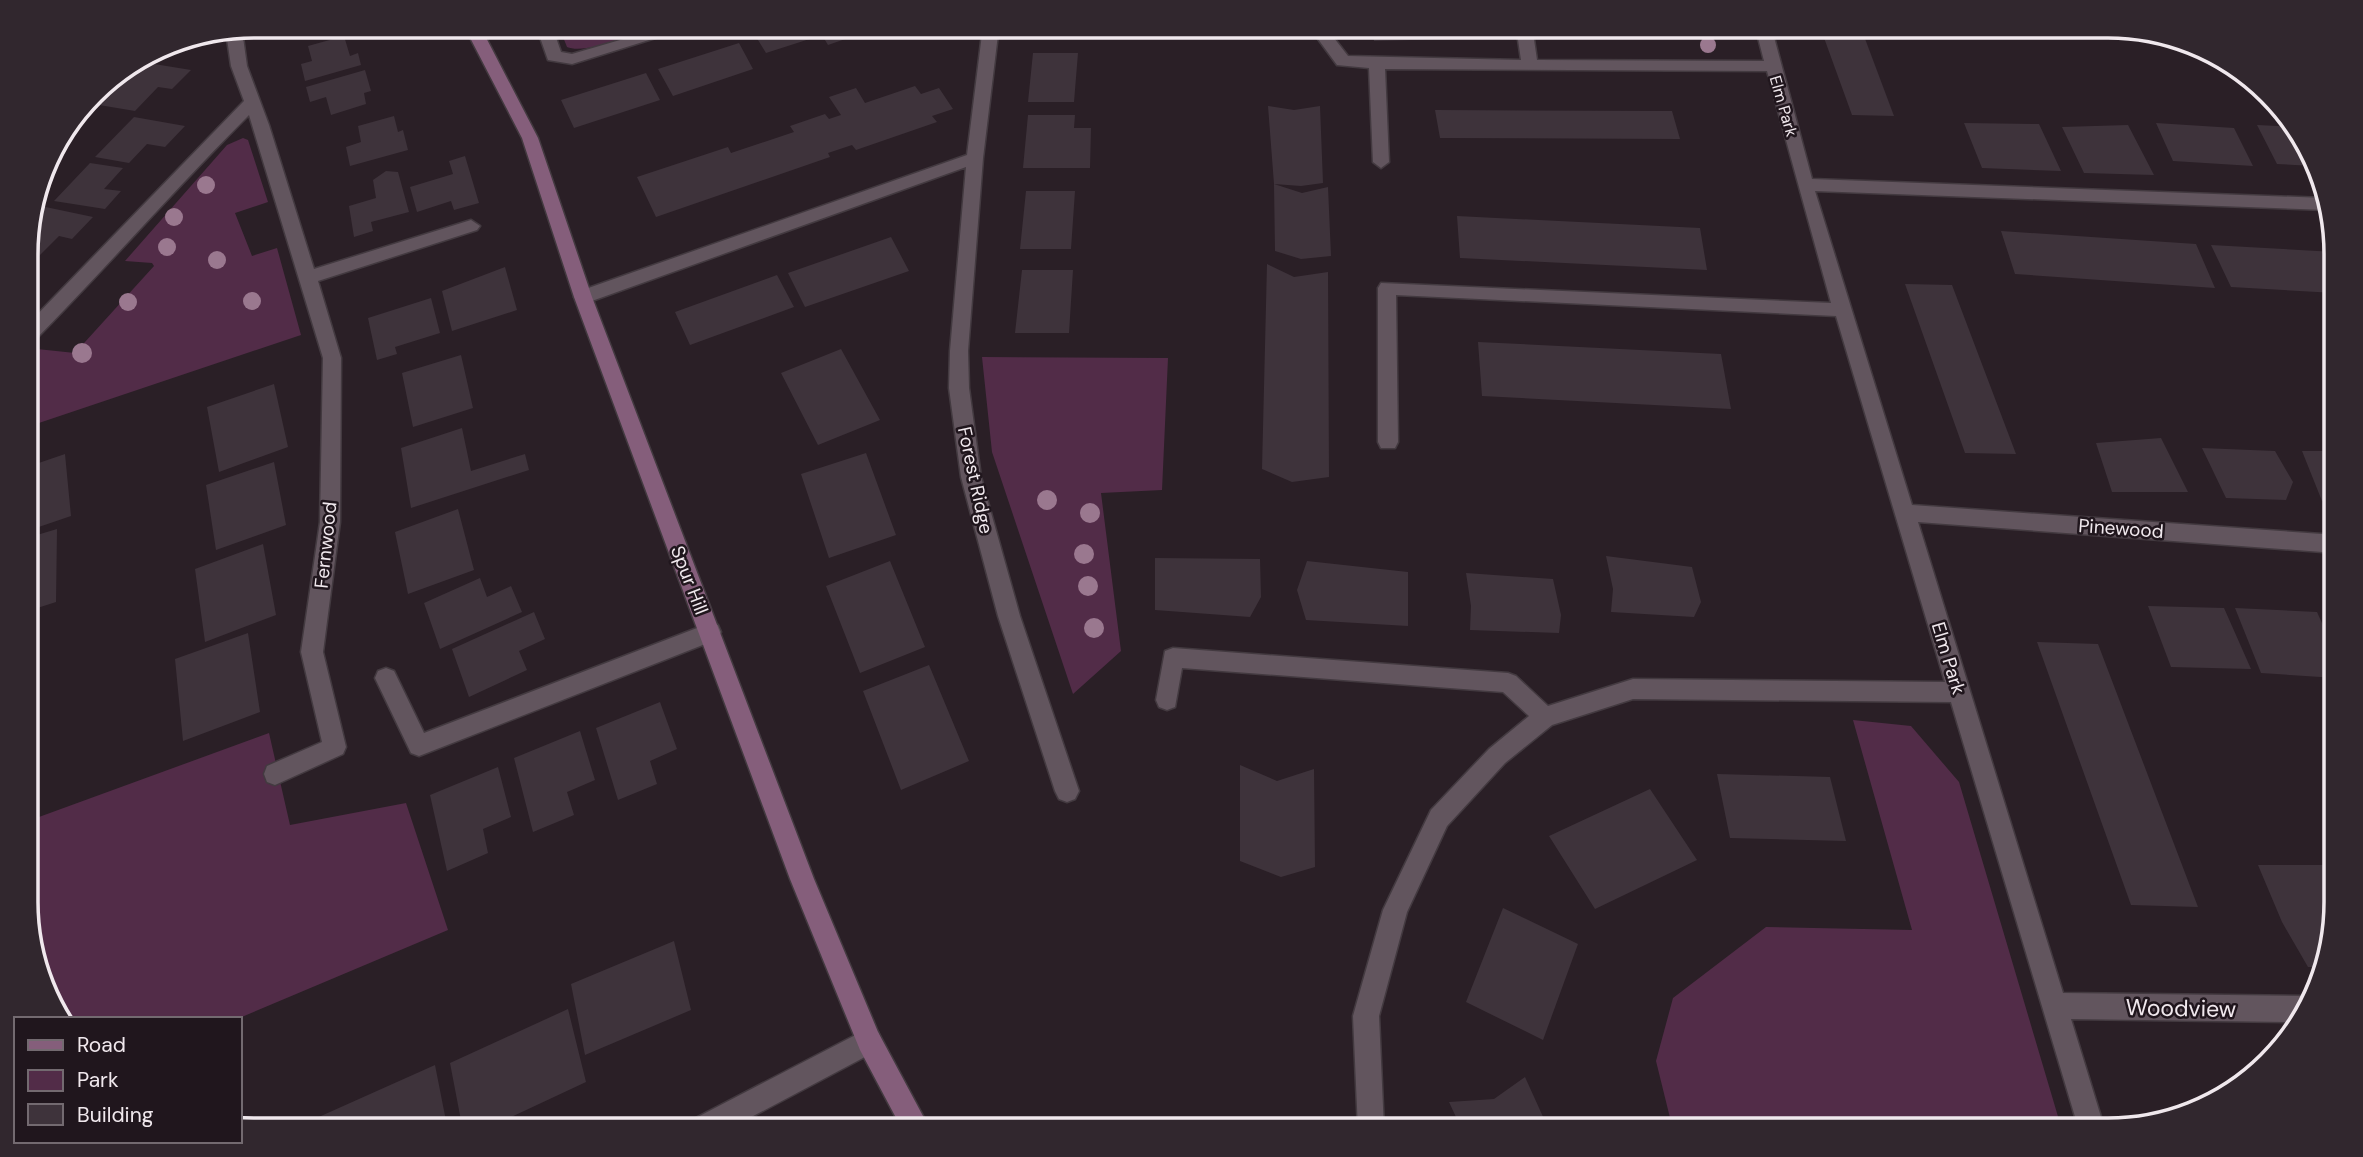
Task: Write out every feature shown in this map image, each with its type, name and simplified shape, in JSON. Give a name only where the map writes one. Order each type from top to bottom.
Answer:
[{"type":"street","name":"Spur Hill","points":[[479,39],[530,138],[583,297],[802,879],[869,1041],[911,1118]]},
{"type":"street","points":[[548,39],[554,56],[572,59],[641,39]]},
{"type":"street","name":"Forest Ridge","points":[[989,39],[975,158],[959,351],[964,432],[971,477],[1009,616],[1067,791]]},
{"type":"street","points":[[1326,39],[1343,61],[1377,64],[1773,66]]},
{"type":"street","points":[[1526,39],[1530,65]]},
{"type":"street","name":"Elm Park","points":[[1766,39],[1807,185],[2088,1118]]},
{"type":"street","name":"Fernwood","points":[[235,40],[239,66],[332,358],[330,522],[312,652],[335,747],[275,774]]},
{"type":"street","points":[[1377,64],[1381,162]]},
{"type":"street","points":[[39,325],[90,274],[191,162],[252,103]]},
{"type":"street","points":[[583,297],[975,158]]},
{"type":"street","points":[[1807,185],[2318,204]]},
{"type":"street","points":[[307,278],[471,226]]},
{"type":"street","points":[[1388,442],[1387,288],[1845,310]]},
{"type":"street","name":"Pinewood","points":[[1906,513],[2324,543]]},
{"type":"street","points":[[386,678],[419,746],[710,632]]},
{"type":"street","points":[[1167,700],[1173,658],[1508,683],[1545,717]]},
{"type":"street","points":[[1370,1118],[1366,1016],[1395,911],[1439,818],[1497,756],[1545,717],[1633,689],[1959,692]]},
{"type":"street","name":"Woodview","points":[[2053,1006],[2296,1009]]},
{"type":"street","points":[[722,1118],[869,1041]]},
{"type":"green space","points":[[564,39],[621,39],[586,48],[567,47]]},
{"type":"green space","points":[[243,138],[248,140],[268,202],[235,213],[252,256],[277,248],[301,335],[39,423],[39,349],[75,353],[154,266],[152,263],[125,261],[227,145]]},
{"type":"green space","points":[[982,357],[1168,358],[1162,490],[1101,493],[1121,651],[1073,694],[992,452]]},
{"type":"green space","points":[[1853,720],[1911,726],[1959,782],[2058,1118],[1670,1118],[1656,1061],[1673,998],[1766,927],[1912,930]]},
{"type":"green space","points":[[269,733],[290,825],[406,803],[448,930],[242,1017],[72,1017],[55,985],[40,931],[39,817]]},
{"type":"building","points":[[333,39],[345,39],[350,56],[358,53],[361,65],[305,81],[301,64],[312,61],[308,46]]},
{"type":"building","points":[[757,39],[810,39],[766,53]]},
{"type":"building","points":[[824,39],[845,39],[828,45]]},
{"type":"building","points":[[1374,39],[1451,39],[1374,41]]},
{"type":"building","points":[[1824,39],[1865,39],[1894,116],[1852,115]]},
{"type":"building","points":[[739,43],[753,69],[673,96],[658,69]]},
{"type":"building","points":[[1033,53],[1078,53],[1074,102],[1028,102]]},
{"type":"building","points":[[153,64],[191,70],[172,89],[158,87],[135,111],[99,105],[123,83]]},
{"type":"building","points":[[365,70],[371,91],[364,93],[366,104],[331,115],[326,97],[310,102],[306,87]]},
{"type":"building","points":[[646,73],[660,100],[574,128],[561,100]]},
{"type":"building","points":[[915,86],[921,94],[939,88],[953,109],[932,116],[937,122],[856,150],[852,145],[828,153],[830,157],[656,217],[637,177],[728,147],[731,153],[794,132],[790,126],[825,114],[829,119],[841,115],[829,97],[856,88],[865,103]]},
{"type":"building","points":[[1268,106],[1294,110],[1320,106],[1323,183],[1301,186],[1274,184]]},
{"type":"building","points":[[1435,110],[1672,111],[1680,139],[1440,138]]},
{"type":"building","points":[[1028,115],[1075,115],[1074,128],[1091,128],[1090,168],[1023,168]]},
{"type":"building","points":[[394,116],[398,132],[403,130],[408,150],[350,166],[346,147],[361,142],[358,126]]},
{"type":"building","points":[[134,117],[185,126],[165,147],[147,144],[129,163],[95,157]]},
{"type":"building","points":[[1964,123],[2039,124],[2061,171],[1982,168]]},
{"type":"building","points":[[2156,123],[2234,128],[2253,166],[2173,161]]},
{"type":"building","points":[[2128,125],[2154,175],[2084,173],[2062,127]]},
{"type":"building","points":[[2257,125],[2282,126],[2305,166],[2277,164]]},
{"type":"building","points":[[465,156],[479,203],[454,210],[451,201],[417,212],[410,187],[453,174],[449,161]]},
{"type":"building","points":[[90,163],[123,168],[104,189],[121,191],[105,209],[54,201]]},
{"type":"building","points":[[386,171],[398,172],[409,212],[371,222],[373,231],[354,237],[349,206],[376,198],[373,180]]},
{"type":"building","points":[[1274,184],[1302,193],[1328,187],[1331,256],[1301,259],[1275,251]]},
{"type":"building","points":[[1026,191],[1075,191],[1071,249],[1020,249]]},
{"type":"building","points":[[44,207],[93,217],[72,239],[59,236],[39,256],[40,226]]},
{"type":"building","points":[[1457,216],[1700,228],[1707,270],[1460,258]]},
{"type":"building","points":[[2001,231],[2196,244],[2215,288],[2015,274]]},
{"type":"building","points":[[891,237],[909,271],[805,307],[788,273]]},
{"type":"building","points":[[2211,245],[2324,251],[2324,292],[2231,287]]},
{"type":"building","points":[[1267,264],[1294,277],[1328,272],[1329,477],[1292,482],[1262,469]]},
{"type":"building","points":[[505,267],[517,310],[452,331],[442,291]]},
{"type":"building","points":[[1022,270],[1073,270],[1069,333],[1015,333]]},
{"type":"building","points":[[777,275],[794,307],[690,345],[675,312]]},
{"type":"building","points":[[1905,284],[1952,285],[2016,454],[1965,453]]},
{"type":"building","points":[[431,298],[440,333],[395,347],[397,354],[377,360],[368,318]]},
{"type":"building","points":[[1478,342],[1721,354],[1731,409],[1482,396]]},
{"type":"building","points":[[841,349],[880,420],[818,445],[781,373]]},
{"type":"building","points":[[461,355],[473,408],[413,427],[402,373]]},
{"type":"building","points":[[274,384],[288,447],[219,472],[207,407]]},
{"type":"building","points":[[462,428],[471,471],[525,454],[529,470],[411,508],[401,448]]},
{"type":"building","points":[[2161,438],[2188,492],[2112,492],[2096,443]]},
{"type":"building","points":[[2202,448],[2275,451],[2293,482],[2286,500],[2226,498]]},
{"type":"building","points":[[2302,451],[2324,451],[2322,501]]},
{"type":"building","points":[[866,453],[896,535],[829,558],[801,474]]},
{"type":"building","points":[[65,454],[71,516],[39,527],[39,463]]},
{"type":"building","points":[[274,462],[286,525],[216,550],[206,485]]},
{"type":"building","points":[[458,509],[474,570],[408,594],[395,532]]},
{"type":"building","points":[[57,529],[56,602],[39,607],[39,534]]},
{"type":"building","points":[[263,544],[276,615],[205,642],[195,569]]},
{"type":"building","points":[[1606,556],[1692,567],[1701,602],[1694,617],[1611,612],[1613,589]]},
{"type":"building","points":[[1155,558],[1260,559],[1261,597],[1250,617],[1155,610]]},
{"type":"building","points":[[890,561],[925,647],[860,673],[826,586]]},
{"type":"building","points":[[1307,561],[1408,572],[1408,626],[1306,620],[1297,590]]},
{"type":"building","points":[[1466,573],[1553,579],[1561,615],[1559,633],[1470,630],[1471,606]]},
{"type":"building","points":[[480,578],[487,597],[511,586],[522,612],[440,649],[424,603]]},
{"type":"building","points":[[2148,606],[2224,608],[2251,669],[2171,667]]},
{"type":"building","points":[[2235,608],[2317,612],[2324,627],[2324,677],[2261,673]]},
{"type":"building","points":[[534,612],[545,639],[519,651],[527,670],[469,697],[452,649]]},
{"type":"building","points":[[248,633],[260,712],[183,741],[175,659]]},
{"type":"building","points":[[2037,642],[2098,644],[2198,907],[2131,905]]},
{"type":"building","points":[[929,665],[969,761],[901,790],[863,691]]},
{"type":"building","points":[[660,702],[677,749],[650,761],[657,784],[618,800],[596,728]]},
{"type":"building","points":[[580,731],[595,780],[567,792],[574,815],[533,832],[514,758]]},
{"type":"building","points":[[1240,765],[1277,781],[1314,769],[1315,867],[1281,877],[1240,861]]},
{"type":"building","points":[[498,767],[511,817],[483,829],[488,853],[447,871],[430,795]]},
{"type":"building","points":[[1717,774],[1830,777],[1846,841],[1730,838]]},
{"type":"building","points":[[1650,789],[1697,860],[1595,909],[1549,836]]},
{"type":"building","points":[[2258,865],[2324,865],[2323,931],[2314,967],[2308,967],[2282,922]]},
{"type":"building","points":[[1503,908],[1578,944],[1543,1040],[1466,1002]]},
{"type":"building","points":[[674,941],[691,1010],[585,1055],[571,984]]},
{"type":"building","points":[[568,1009],[586,1082],[509,1118],[461,1118],[450,1063]]},
{"type":"building","points":[[435,1065],[445,1118],[316,1118]]},
{"type":"building","points":[[1525,1077],[1544,1118],[1456,1118],[1449,1102],[1494,1099]]}]
